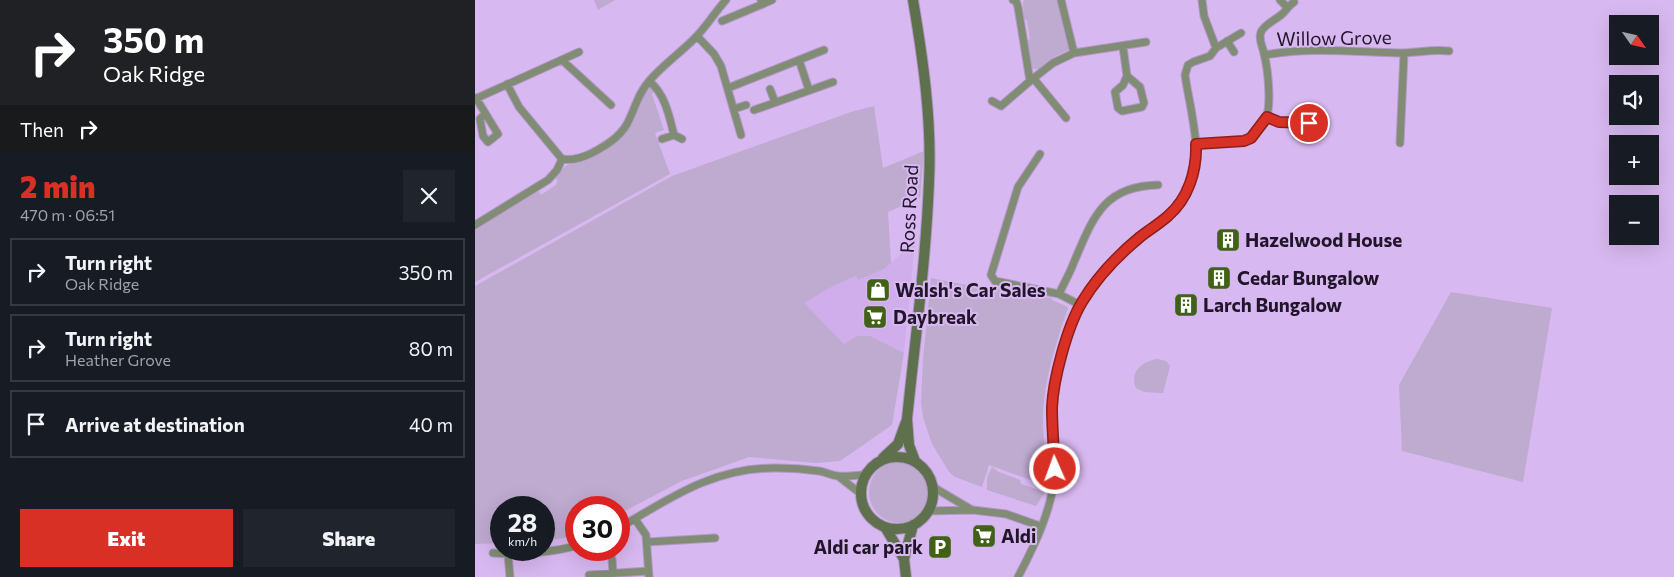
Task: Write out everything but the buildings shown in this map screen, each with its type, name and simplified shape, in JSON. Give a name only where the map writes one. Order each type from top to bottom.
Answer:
[{"type":"main road","name":"Ross Road","points":[[907,419],[926,238],[929,181],[926,98],[913,0]]},
{"type":"main road","points":[[883,458],[900,456],[915,461],[925,470],[933,487],[932,502],[928,511],[921,520],[913,525],[901,529],[885,527],[874,522],[867,514],[861,502],[860,489],[864,475],[873,464],[883,458],[898,444],[907,419]]},
{"type":"main road","points":[[907,419],[909,445],[915,461]]},
{"type":"main road","points":[[906,577],[904,559],[913,525]]},
{"type":"main road","points":[[885,527],[904,559]]},
{"type":"street","points":[[563,159],[577,159],[606,145],[615,138],[626,125],[643,89],[649,81],[697,36],[727,0]]},
{"type":"street","points":[[722,21],[762,2],[773,0]]},
{"type":"street","points":[[1016,0],[1032,80],[1066,118]]},
{"type":"street","points":[[1061,0],[1075,53]]},
{"type":"street","points":[[1202,0],[1204,16],[1217,48]]},
{"type":"street","points":[[1280,0],[1287,7]]},
{"type":"street","points":[[1196,144],[1244,141],[1251,138],[1267,117],[1268,90],[1265,55],[1260,43],[1262,30],[1294,2]]},
{"type":"street","points":[[1018,577],[1028,558],[1053,488],[1055,469],[1052,407],[1063,350],[1081,305],[1093,285],[1112,262],[1175,209],[1187,190],[1193,174],[1196,144],[1185,70],[1193,62],[1210,56],[1217,48],[1241,32]]},
{"type":"street","points":[[697,36],[715,54],[721,66],[741,135]]},
{"type":"street","points":[[992,101],[1001,106],[1053,63],[1075,53],[1147,42]]},
{"type":"street","points":[[1227,42],[1234,52]]},
{"type":"street","points":[[1123,46],[1127,76],[1123,84],[1115,92],[1118,108],[1122,111],[1142,107],[1143,102],[1140,86],[1127,76]]},
{"type":"street","points":[[728,88],[824,50]]},
{"type":"street","name":"Willow Grove","points":[[1265,55],[1287,51],[1404,53],[1435,50],[1449,51]]},
{"type":"street","points":[[485,114],[475,98],[579,52]]},
{"type":"street","name":"Willow Grove","points":[[1399,143],[1404,53]]},
{"type":"street","points":[[562,60],[611,105]]},
{"type":"street","points":[[799,60],[809,90]]},
{"type":"street","points":[[649,81],[657,87],[661,94],[674,135]]},
{"type":"street","points":[[754,110],[833,82]]},
{"type":"street","points":[[507,84],[519,106],[563,159]]},
{"type":"street","points":[[770,89],[775,102]]},
{"type":"street","points":[[734,109],[746,105]]},
{"type":"street","points":[[1267,117],[1279,122],[1309,123]]},
{"type":"street","points":[[662,139],[674,135],[682,139]]},
{"type":"street","points":[[1040,154],[1017,187],[991,275],[995,281],[1004,284],[1027,286],[1059,294],[1081,305]]},
{"type":"street","points":[[475,225],[548,180],[557,170],[563,159]]},
{"type":"street","points":[[1059,294],[1090,224],[1105,205],[1121,193],[1135,188],[1159,184]]},
{"type":"street","points":[[630,521],[685,489],[723,475],[750,469],[801,469],[837,476],[864,475]]},
{"type":"street","points":[[837,476],[861,494]]},
{"type":"street","points":[[933,487],[973,510]]},
{"type":"street","points":[[928,511],[973,510],[1006,514],[1040,526]]},
{"type":"street","points":[[589,574],[649,574],[646,535],[635,518]]},
{"type":"street","points":[[647,542],[715,538]]},
{"type":"street","points":[[509,561],[510,577]]},
{"type":"street","points":[[612,561],[613,573]]},
{"type":"shaded area","points":[[594,0],[615,0],[598,10]]},
{"type":"shaded area","points":[[1025,0],[1059,0],[1064,29],[1067,29],[1071,47],[1039,69],[1030,67],[1027,41],[1030,39],[1027,20],[1024,19],[1023,2]]},
{"type":"shaded area","points":[[650,87],[654,89],[652,94],[664,130],[655,133],[670,174],[475,282],[475,229],[539,191],[541,195],[556,185],[558,180],[555,178],[568,165],[585,161],[610,148],[631,124],[647,89]]},
{"type":"shaded area","points":[[874,106],[883,168],[924,151],[920,198],[888,212],[891,263],[884,269],[858,280],[856,276],[833,286],[804,303],[844,344],[857,336],[870,336],[904,353],[892,425],[840,461],[816,463],[749,457],[682,481],[630,508],[630,496],[565,496],[565,538],[555,539],[555,496],[490,496],[490,543],[475,544],[475,286],[672,176],[851,112]]},
{"type":"shaded area","points":[[915,242],[904,353],[870,336],[857,336],[844,344],[803,303],[833,286],[857,276],[858,279],[884,269]]},
{"type":"shaded area","points":[[931,278],[981,288],[983,286],[1052,298],[1052,300],[1068,308],[1052,360],[1044,399],[1044,485],[989,465],[982,487],[955,477],[949,472],[932,444],[923,417],[921,403],[923,359]]},
{"type":"shaded area","points":[[1451,292],[1552,308],[1523,482],[1402,451],[1399,385]]},
{"type":"shaded area","points":[[1158,359],[1166,361],[1170,366],[1163,393],[1144,392],[1136,388],[1134,377],[1139,368],[1147,362]]},
{"type":"shaded area","points":[[900,461],[917,466],[922,470],[926,475],[931,492],[926,509],[922,514],[917,518],[900,523],[883,518],[878,514],[874,509],[869,492],[874,475],[878,470],[883,466]]},
{"type":"shaded area","points":[[992,467],[999,472],[1020,480],[1021,484],[1045,492],[1036,506],[987,490],[987,478]]},
{"type":"place","name":"Hazelwood House","points":[[1228,240]]},
{"type":"place","name":"Cedar Bungalow","points":[[1219,278]]},
{"type":"place","name":"Walsh's Car Sales","points":[[878,290]]},
{"type":"place","name":"Larch Bungalow","points":[[1186,305]]},
{"type":"place","name":"Daybreak","points":[[875,317]]},
{"type":"place","name":"Aldi","points":[[984,536]]},
{"type":"place","name":"Aldi car park","points":[[940,547]]},
{"type":"route","points":[[1055,469],[1052,407],[1057,375],[1071,326],[1081,305],[1105,269],[1141,236],[1175,209],[1187,190],[1193,174],[1196,144],[1244,141],[1251,138],[1267,117],[1279,122],[1309,123]]}]
